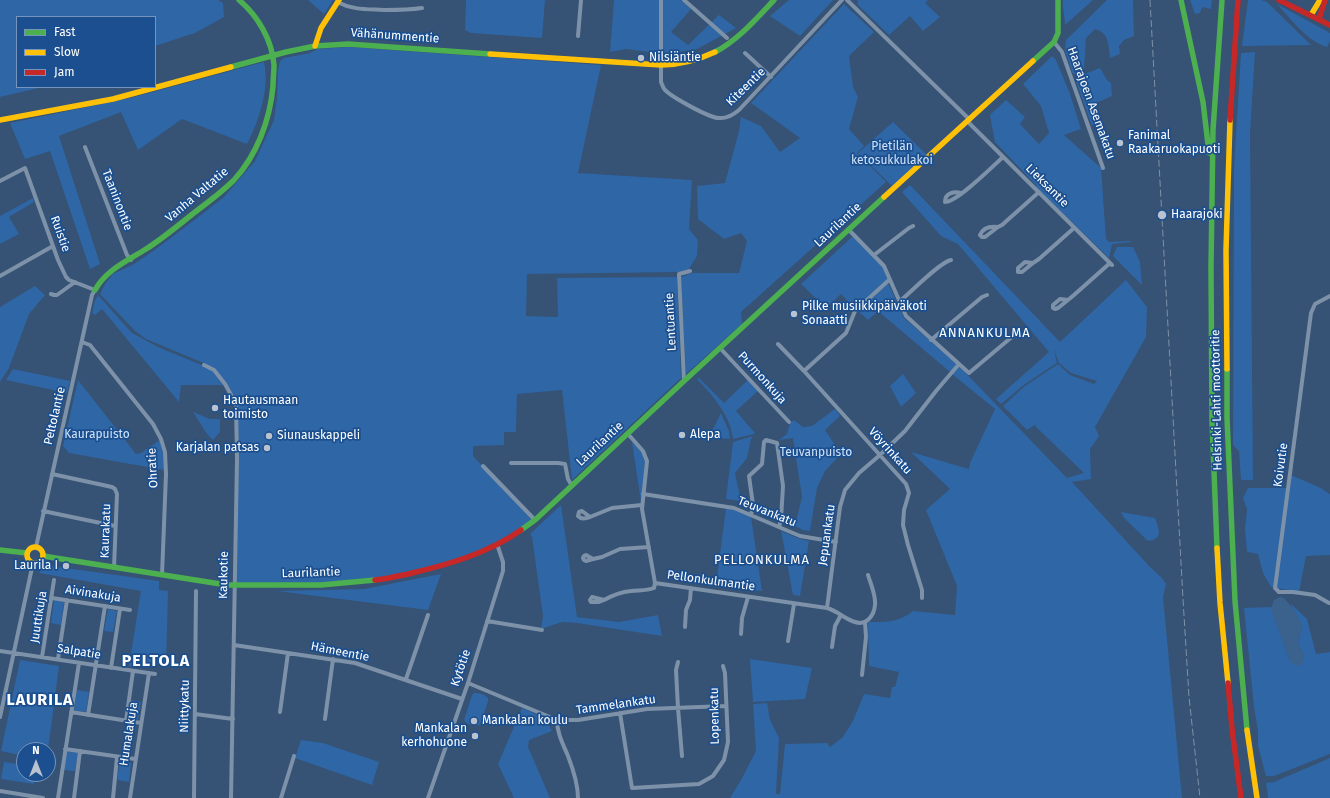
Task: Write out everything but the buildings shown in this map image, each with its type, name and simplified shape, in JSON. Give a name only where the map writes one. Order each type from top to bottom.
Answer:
[{"type":"main road","name":"Vanha Valtatie","points":[[95,290],[101,280],[110,271],[131,260],[213,199],[239,175],[259,141],[265,126],[270,104],[274,66],[266,38],[258,21],[239,0]]},
{"type":"main road","name":"Vähänummentie","points":[[156,87],[272,55],[315,46],[348,44],[676,65],[693,61],[724,47],[745,30],[774,0]]},
{"type":"main road","name":"Haarajoen Asemakatu","points":[[1054,42],[1058,33],[1058,0]]},
{"type":"main road","points":[[1180,0],[1203,102],[1212,184]]},
{"type":"main road","name":"Helsinki-Lahti moottoritie","points":[[1222,0],[1212,184],[1212,420],[1215,517],[1220,603],[1232,729],[1241,798]]},
{"type":"main road","name":"Helsinki-Lahti moottoritie","points":[[1238,0],[1229,129],[1226,250],[1227,418],[1235,601],[1247,728],[1257,798]]},
{"type":"main road","points":[[1233,69],[1243,0]]},
{"type":"main road","points":[[1279,0],[1330,25]]},
{"type":"main road","points":[[1311,15],[1320,0]]},
{"type":"main road","points":[[1319,19],[1325,0]]},
{"type":"main road","points":[[315,46],[318,35],[327,17],[338,1]]},
{"type":"main road","name":"Laurilantie","points":[[43,556],[114,568],[234,585],[321,585],[380,580],[426,570],[459,561],[497,544],[535,520],[684,381],[1054,42]]},
{"type":"main road","name":"Vähänummentie","points":[[0,120],[113,99],[153,88]]},
{"type":"main road","points":[[36,547],[42,550],[43,556],[40,560],[33,563],[28,558],[27,554],[30,549],[36,547]]},
{"type":"main road","points":[[0,550],[27,554]]},
{"type":"street","points":[[578,36],[581,0]]},
{"type":"street","points":[[661,0],[661,65]]},
{"type":"street","points":[[684,0],[727,38]]},
{"type":"street","name":"Kiteentie","points":[[661,65],[661,82],[665,90],[692,108],[717,118],[725,118],[733,115],[739,110],[842,0]]},
{"type":"street","name":"Lieksantie","points":[[847,0],[1111,264],[1068,300]]},
{"type":"street","points":[[338,1],[344,6],[363,10],[407,10],[422,8]]},
{"type":"street","name":"Haarajoen Asemakatu","points":[[1054,42],[1062,52],[1103,168]]},
{"type":"street","points":[[745,53],[771,77]]},
{"type":"street","name":"Taaninontie","points":[[85,147],[131,260]]},
{"type":"street","points":[[961,193],[1003,157]]},
{"type":"street","name":"Ruistie","points":[[0,182],[26,168],[53,246],[66,277],[95,290]]},
{"type":"street","points":[[998,228],[1039,192]]},
{"type":"street","points":[[874,255],[913,226]]},
{"type":"street","points":[[1033,263],[1074,228]]},
{"type":"street","points":[[849,230],[884,266],[906,316],[968,373],[1013,336],[1018,335]]},
{"type":"street","points":[[0,276],[53,246]]},
{"type":"street","points":[[899,302],[947,261],[951,260]]},
{"type":"street","name":"Lentuantie","points":[[684,381],[679,274],[690,271]]},
{"type":"street","points":[[804,371],[846,332],[855,311],[889,280]]},
{"type":"street","points":[[51,294],[54,296],[57,295],[75,282]]},
{"type":"street","name":"Peltolantie","points":[[36,547],[92,295],[95,290]]},
{"type":"street","points":[[931,340],[982,297],[987,295]]},
{"type":"street","name":"Koivutie","points":[[1329,603],[1315,595],[1279,592],[1275,588],[1311,313],[1315,304],[1330,296]]},
{"type":"street","name":"Ohratie","points":[[82,342],[90,344],[153,424],[161,439],[165,452],[166,474],[162,575]]},
{"type":"street","name":"Vöyrinkatu","points":[[778,344],[906,484],[909,493],[904,510],[903,525],[922,590],[922,598]]},
{"type":"street","name":"Purmonkuja","points":[[720,348],[753,382],[788,422]]},
{"type":"street","name":"Jepuankatu","points":[[828,608],[840,507],[845,490],[859,473],[906,431],[936,391],[959,364]]},
{"type":"street","name":"Kaukotie","points":[[204,365],[214,370],[225,384],[236,404],[237,459],[231,798]]},
{"type":"street","name":"Pellonkulmantie","points":[[628,434],[643,451],[647,460],[642,509],[655,584],[828,608],[835,610],[850,621],[857,623],[866,622]]},
{"type":"street","points":[[751,515],[753,505],[749,476],[762,464],[764,442],[766,440],[777,443],[783,486],[781,519],[778,527]]},
{"type":"street","points":[[511,463],[565,464],[568,479],[572,486]]},
{"type":"street","points":[[483,466],[535,520]]},
{"type":"street","name":"Kaurakatu","points":[[52,474],[112,486],[116,489],[114,568]]},
{"type":"street","name":"Teuvankatu","points":[[643,494],[734,508],[800,536],[836,542]]},
{"type":"street","points":[[590,517],[612,508],[642,505]]},
{"type":"street","points":[[43,511],[115,526]]},
{"type":"street","name":"Kytötie","points":[[428,798],[468,683],[504,566],[497,544]]},
{"type":"street","points":[[593,559],[620,549],[648,547]]},
{"type":"street","points":[[0,717],[33,563]]},
{"type":"street","points":[[862,675],[866,622],[869,619],[875,605],[873,590],[868,575]]},
{"type":"street","name":"Juuttikuja","points":[[42,657],[54,580]]},
{"type":"street","points":[[604,600],[617,593],[654,588],[655,584]]},
{"type":"street","points":[[685,627],[686,610],[690,600],[691,588]]},
{"type":"street","name":"Niittykatu","points":[[194,798],[196,591]]},
{"type":"street","points":[[741,634],[742,618],[748,597]]},
{"type":"street","name":"Aivinakuja","points":[[52,598],[130,610]]},
{"type":"street","points":[[58,659],[67,600]]},
{"type":"street","points":[[788,640],[794,604]]},
{"type":"street","points":[[88,715],[105,606]]},
{"type":"street","points":[[112,668],[120,609]]},
{"type":"street","points":[[406,680],[428,615]]},
{"type":"street","points":[[832,646],[835,626],[841,615]]},
{"type":"street","points":[[487,621],[542,630]]},
{"type":"street","name":"Hämeentie","points":[[234,645],[355,663],[462,698]]},
{"type":"street","name":"Salpatie","points":[[0,651],[155,674]]},
{"type":"street","points":[[280,712],[288,653]]},
{"type":"street","points":[[325,719],[333,659]]},
{"type":"street","points":[[678,662],[676,670],[682,756]]},
{"type":"street","points":[[58,798],[79,663]]},
{"type":"street","name":"Lopenkatu","points":[[620,713],[632,788],[699,784],[713,776],[724,760],[728,742],[725,673],[723,666]]},
{"type":"street","points":[[126,721],[133,671]]},
{"type":"street","name":"Humalakuja","points":[[130,798],[149,673]]},
{"type":"street","name":"Tammelankatu","points":[[468,683],[557,720],[578,720],[647,709],[726,706]]},
{"type":"street","points":[[71,712],[141,723]]},
{"type":"street","points":[[195,714],[233,719]]},
{"type":"street","points":[[557,720],[560,739],[573,770],[578,798]]},
{"type":"street","points":[[65,748],[135,759]]},
{"type":"street","points":[[74,798],[80,751]]},
{"type":"street","points":[[281,798],[294,756]]},
{"type":"street","points":[[113,798],[117,757]]},
{"type":"street","points":[[0,791],[43,798]]},
{"type":"green space","points":[[0,0],[218,0],[223,3],[224,17],[195,33],[156,46],[156,16],[16,16],[16,88],[39,88],[0,97]]},
{"type":"green space","points":[[308,0],[333,0],[324,14]]},
{"type":"green space","points":[[466,0],[545,0],[542,38],[471,33],[465,30]]},
{"type":"green space","points":[[614,0],[681,0],[691,9],[671,32],[688,45],[719,15],[736,28],[697,49],[665,54],[626,49],[610,52]]},
{"type":"green space","points":[[789,0],[833,0],[800,36],[770,16]]},
{"type":"green space","points":[[857,0],[928,0],[925,3],[940,17],[923,31],[910,16],[889,35],[857,4]]},
{"type":"green space","points":[[1063,0],[1093,0],[1065,25]]},
{"type":"green space","points":[[1107,0],[1133,0],[1134,36],[1124,40],[1119,46],[1120,54],[1110,58],[1106,37],[1100,31],[1095,29],[1086,38],[1084,69],[1073,74],[1065,50],[1066,40]]},
{"type":"green space","points":[[1190,0],[1212,0],[1211,9],[1202,7],[1200,13],[1195,14]]},
{"type":"green space","points":[[1248,0],[1261,0],[1267,2],[1311,45],[1242,46]]},
{"type":"green space","points":[[844,4],[874,32],[849,56],[853,87],[858,97],[849,129],[864,146],[857,153],[886,182],[741,312],[742,324],[686,374],[681,277],[692,273],[739,273],[747,241],[741,233],[724,239],[698,219],[697,186],[725,183],[739,131],[741,117],[761,126],[780,152],[800,138],[751,103]]},
{"type":"green space","points":[[1277,4],[1330,33],[1330,41],[1327,47],[1306,35]]},
{"type":"green space","points":[[349,47],[601,65],[578,173],[692,180],[689,229],[698,240],[697,256],[689,269],[679,272],[527,274],[526,316],[558,317],[557,278],[677,277],[681,378],[572,480],[562,390],[517,394],[516,432],[504,432],[504,445],[473,446],[473,456],[531,519],[535,520],[497,544],[459,561],[380,580],[321,585],[234,585],[236,404],[225,384],[206,364],[146,339],[135,331],[100,294],[105,284],[113,274],[134,264],[156,249],[224,197],[255,161],[274,120],[280,61],[284,58],[310,53],[318,49]]},
{"type":"green space","points":[[1255,52],[1250,134],[1253,480],[1241,480],[1239,451],[1233,445],[1234,168],[1241,53]]},
{"type":"green space","points":[[1052,56],[1056,60],[1070,94],[1081,129],[1064,135],[1101,168],[1106,239],[1109,242],[1131,241],[1112,244],[1109,258],[1036,187],[1037,186],[995,142],[990,115],[1006,100],[1025,117],[1020,124],[1039,144],[1049,133],[1041,106],[1023,84]]},
{"type":"green space","points":[[264,62],[266,83],[262,104],[256,125],[247,144],[182,119],[138,150],[121,112],[59,136],[100,264],[90,269],[50,151],[25,159],[10,123],[130,98]]},
{"type":"green space","points":[[1100,68],[1107,80],[1111,83],[1112,96],[1096,103],[1099,119],[1092,126],[1075,78]]},
{"type":"green space","name":"Pietilän ketosukkulakoi","points":[[893,122],[927,155],[892,186],[858,153]]},
{"type":"green space","points":[[910,185],[1060,342],[1126,280],[1147,307],[1146,337],[1095,427],[1099,436],[1090,449],[1091,479],[1072,482],[1166,584],[1163,597],[1182,798],[730,798],[756,751],[753,704],[767,703],[770,720],[779,738],[776,794],[780,794],[785,744],[827,743],[830,747],[843,737],[853,721],[864,694],[890,698],[892,687],[895,687],[899,672],[869,666],[868,622],[886,622],[897,620],[913,611],[955,615],[957,586],[926,510],[950,489],[911,452],[969,469],[970,463],[995,409],[952,374],[959,366],[1067,478],[1084,473],[1035,426],[1036,424],[1027,430],[1003,406],[1025,386],[1058,364],[1070,375],[1094,384],[1097,381],[1071,373],[1059,363],[1054,350],[1057,363],[1025,384],[1001,404],[996,399],[1049,352],[958,244],[941,236],[902,192]]},
{"type":"green space","points":[[33,198],[34,202],[9,217],[19,234],[0,244],[0,216]]},
{"type":"green space","points":[[853,236],[883,267],[888,280],[855,309],[841,294],[826,308],[801,284]]},
{"type":"green space","points":[[1117,247],[1133,247],[1140,262],[1142,285],[1113,256]]},
{"type":"green space","points":[[888,283],[904,318],[957,364],[950,372],[878,311],[868,320],[858,311]]},
{"type":"green space","points":[[35,286],[45,295],[29,314],[9,368],[0,382],[0,307]]},
{"type":"green space","points":[[98,295],[132,333],[158,347],[213,371],[223,385],[181,385],[179,402],[102,309],[95,315],[92,313]]},
{"type":"green space","points":[[13,369],[70,381],[67,393],[6,380]]},
{"type":"green space","points":[[903,374],[916,393],[901,407],[890,386]]},
{"type":"green space","points":[[699,378],[724,403],[748,380],[759,390],[736,411],[755,433],[754,434],[733,439],[725,414],[697,379]]},
{"type":"green space","name":"Kaurapuisto","points":[[78,380],[136,454],[141,453],[160,440],[163,452],[164,470],[69,453],[63,446]]},
{"type":"green space","name":"Teuvanpuisto","points":[[835,409],[840,416],[825,430],[841,454],[825,471],[817,488],[810,531],[803,530],[795,526],[802,497],[793,438],[779,440],[787,434],[790,423],[794,420],[803,427],[812,426]]},
{"type":"green space","points":[[193,412],[210,419],[220,419],[220,432],[213,440],[207,434]]},
{"type":"green space","points":[[721,413],[729,431],[730,439],[709,437]]},
{"type":"green space","points":[[753,436],[747,458],[735,473],[741,501],[726,499],[733,442]]},
{"type":"green space","points":[[632,442],[642,452],[645,461],[641,502]]},
{"type":"green space","points":[[1291,475],[1323,489],[1330,494],[1330,555],[1306,556],[1299,592],[1271,587],[1263,573],[1258,554],[1247,552],[1245,529],[1247,509],[1243,498],[1248,488],[1289,488]]},
{"type":"green space","points":[[561,505],[577,617],[619,622],[658,615],[662,636],[562,622],[541,629],[543,616],[532,537],[530,534]]},
{"type":"green space","points":[[726,508],[751,517],[762,591],[716,585]]},
{"type":"green space","points":[[1121,512],[1155,518],[1159,530],[1158,536],[1153,540],[1148,541],[1124,518]]},
{"type":"green space","points":[[781,531],[809,541],[800,596],[793,595]]},
{"type":"green space","points":[[44,565],[159,581],[159,590],[168,591],[166,665],[137,660],[136,668],[129,666],[141,591],[39,573]]},
{"type":"green space","points":[[441,574],[428,610],[277,591],[364,589]]},
{"type":"green space","points":[[54,600],[64,602],[61,625],[51,623]]},
{"type":"green space","points":[[1290,603],[1307,619],[1316,654],[1330,652],[1330,754],[1274,776],[1266,776],[1258,746],[1258,731],[1254,707],[1244,608],[1271,607],[1290,661],[1304,657],[1298,642],[1302,626]]},
{"type":"green space","points":[[108,609],[117,611],[113,632],[104,631]]},
{"type":"green space","points":[[750,659],[812,668],[805,699],[753,702]]},
{"type":"green space","points":[[20,660],[59,666],[49,742],[16,742],[16,754],[1,751]]},
{"type":"green space","points":[[77,690],[89,692],[86,712],[74,710]]},
{"type":"green space","points":[[474,693],[482,694],[488,698],[480,725],[471,725],[464,720]]},
{"type":"green space","points":[[131,700],[141,702],[138,720],[129,718]]},
{"type":"green space","points":[[522,708],[545,718],[552,731],[529,740],[528,747],[550,798],[514,798],[498,764]]},
{"type":"green space","points":[[301,740],[323,743],[379,762],[372,785],[295,758]]},
{"type":"green space","points":[[67,751],[78,752],[75,771],[64,770]]},
{"type":"green space","points":[[1330,758],[1330,798],[1268,798],[1266,783],[1274,782]]},
{"type":"green space","points":[[120,761],[131,763],[129,782],[117,780]]},
{"type":"green space","points":[[4,762],[16,764],[16,781],[1,779]]},
{"type":"green space","points":[[21,782],[34,782],[34,784]]},
{"type":"shaded area","points":[[1280,597],[1284,598],[1294,610],[1302,626],[1298,642],[1304,657],[1302,664],[1296,666],[1290,661],[1271,609],[1274,600]]},
{"type":"railway","points":[[1150,0],[1189,697],[1200,798]]},
{"type":"traffic: fast","points":[[95,290],[111,271],[160,240],[226,188],[242,170],[256,148],[269,112],[273,86],[273,56],[263,29],[252,13],[239,0]]},
{"type":"traffic: fast","points":[[715,52],[739,35],[774,0]]},
{"type":"traffic: fast","points":[[1033,61],[1054,42],[1058,33],[1058,0]]},
{"type":"traffic: fast","points":[[1181,0],[1203,102],[1209,153]]},
{"type":"traffic: fast","points":[[1217,548],[1212,420],[1211,268],[1213,130],[1222,0]]},
{"type":"traffic: fast","points":[[231,67],[286,52],[315,46],[348,44],[490,54]]},
{"type":"traffic: fast","points":[[521,530],[535,520],[884,197]]},
{"type":"traffic: fast","points":[[1227,369],[1227,418],[1235,601],[1247,730]]},
{"type":"traffic: fast","points":[[0,550],[27,553]]},
{"type":"traffic: fast","points":[[43,556],[227,585],[321,585],[375,580]]},
{"type":"traffic: slow","points":[[315,46],[321,28],[339,0]]},
{"type":"traffic: slow","points":[[1311,15],[1320,0]]},
{"type":"traffic: slow","points":[[490,54],[661,65],[689,62],[715,52]]},
{"type":"traffic: slow","points":[[884,197],[1033,61]]},
{"type":"traffic: slow","points":[[156,87],[231,67]]},
{"type":"traffic: slow","points":[[0,120],[113,99],[154,88]]},
{"type":"traffic: slow","points":[[1227,369],[1226,250],[1230,120]]},
{"type":"traffic: slow","points":[[35,547],[41,549],[43,555],[41,561],[35,563],[29,561],[27,555],[29,549],[35,547]]},
{"type":"traffic: slow","points":[[1217,548],[1220,603],[1228,683]]},
{"type":"traffic: slow","points":[[1247,730],[1257,798]]},
{"type":"traffic: jam","points":[[1230,120],[1238,0]]},
{"type":"traffic: jam","points":[[1279,0],[1330,25]]},
{"type":"traffic: jam","points":[[1319,19],[1325,0]]},
{"type":"traffic: jam","points":[[375,580],[423,570],[467,557],[481,552],[509,538],[521,530]]},
{"type":"traffic: jam","points":[[1228,683],[1241,798]]},
{"type":"place","name":"Nilsiäntie","points":[[641,58]]},
{"type":"place","name":"Fanimal Raakaruokapuoti","points":[[1120,143]]},
{"type":"place","name":"Haarajoki","points":[[1162,215]]},
{"type":"place","name":"Pilke musiikkipäiväkoti Sonaatti","points":[[794,314]]},
{"type":"place","name":"Hautausmaan toimisto","points":[[215,408]]},
{"type":"place","name":"Alepa","points":[[682,435]]},
{"type":"place","name":"Siunauskappeli","points":[[269,436]]},
{"type":"place","name":"Karjalan patsas","points":[[267,448]]},
{"type":"place","name":"Laurila I","points":[[66,566]]},
{"type":"place","name":"Mankalan koulu","points":[[474,721]]},
{"type":"place","name":"Mankalan kerhohuone","points":[[475,736]]},
{"type":"district","name":"ANNANKULMA","points":[[985,333]]},
{"type":"district","name":"PELLONKULMA","points":[[762,560]]},
{"type":"district","name":"PELTOLA","points":[[156,662]]},
{"type":"district","name":"LAURILA","points":[[40,701]]}]
